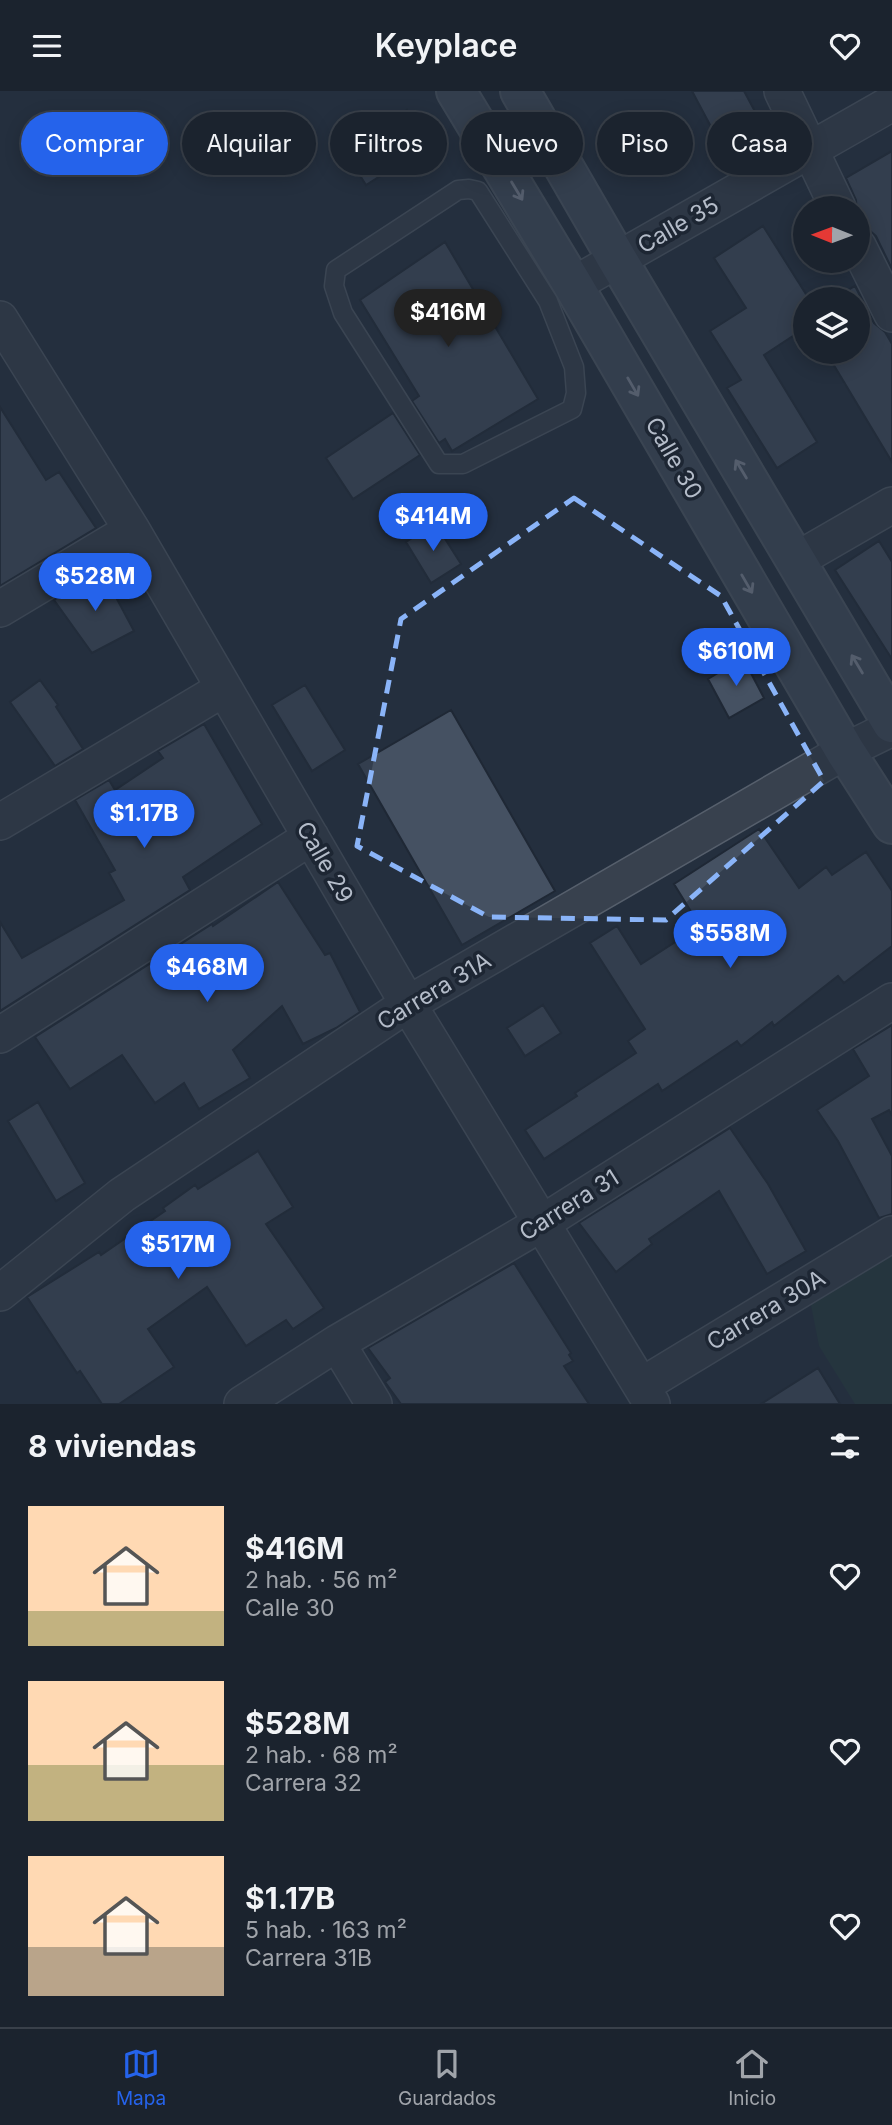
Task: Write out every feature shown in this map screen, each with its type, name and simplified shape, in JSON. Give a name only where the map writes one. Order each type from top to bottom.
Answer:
[{"type":"main road","name":"Calle 30","points":[[456,91],[560,293],[892,824]]},
{"type":"main road","points":[[520,91],[892,725]]},
{"type":"street","points":[[782,91],[792,112]]},
{"type":"street","name":"Calle 35","points":[[812,148],[892,103]]},
{"type":"street","points":[[812,156],[832,196]]},
{"type":"street","name":"Calle 35","points":[[560,293],[765,175]]},
{"type":"street","points":[[870,270],[892,314]]},
{"type":"street","name":"Calle 29","points":[[0,319],[132,530],[408,1004],[646,1395]]},
{"type":"street","points":[[795,561],[892,505]]},
{"type":"street","points":[[0,609],[132,530]]},
{"type":"street","points":[[0,822],[223,689]]},
{"type":"street","name":"Carrera 31A","points":[[0,1293],[122,1195],[408,1004],[892,725]]},
{"type":"street","points":[[0,1035],[311,837]]},
{"type":"street","name":"Carrera 31","points":[[254,1401],[337,1343],[542,1223],[892,1001]]},
{"type":"street","name":"Carrera 30A","points":[[646,1395],[892,1234]]},
{"type":"street","points":[[337,1343],[374,1404]]},
{"type":"lane","points":[[469,189],[478,191],[560,293],[574,367],[576,393],[572,409],[463,464],[448,465],[439,464],[343,313],[334,286],[336,270],[458,190],[469,189]]},
{"type":"highlighted area","points":[[574,498],[721,596],[824,781],[666,920],[489,917],[357,846],[401,619]]},
{"type":"green space","points":[[892,1230],[892,1404],[855,1404],[819,1346],[806,1280]]},
{"type":"building","points":[[692,91],[744,91],[755,112],[707,112],[707,119]]},
{"type":"building","points":[[892,151],[892,269],[876,236],[870,231],[870,196],[854,196],[846,178]]},
{"type":"building","points":[[360,175],[382,175],[366,185]]},
{"type":"building","points":[[763,226],[801,287],[793,287],[793,336],[764,355],[817,442],[777,468],[727,388],[741,380],[710,331],[746,308],[714,258]]},
{"type":"building","points":[[445,242],[538,399],[452,451],[445,439],[439,443],[412,401],[419,396],[360,300]]},
{"type":"building","points":[[870,315],[892,344],[892,462],[833,364],[870,364]]},
{"type":"building","points":[[0,407],[46,480],[59,472],[96,528],[0,586]]},
{"type":"building","points":[[393,413],[420,455],[353,499],[326,458]]},
{"type":"building","points":[[435,523],[461,564],[431,583],[406,542]]},
{"type":"building","points":[[879,541],[892,562],[892,659],[835,570]]},
{"type":"building","points":[[102,571],[134,631],[92,653],[54,600]]},
{"type":"building","points":[[743,658],[764,698],[729,718],[708,679]]},
{"type":"building","points":[[40,680],[83,749],[55,766],[10,702]]},
{"type":"building","points":[[305,685],[345,750],[312,771],[272,705]]},
{"type":"building","points":[[451,710],[555,891],[462,945],[358,764]]},
{"type":"building","points":[[204,724],[262,824],[183,877],[190,890],[0,1011],[0,922],[22,958],[124,900],[109,873],[115,870],[75,800],[109,780],[115,790],[163,758],[158,751]]},
{"type":"building","points":[[759,829],[799,888],[826,867],[832,875],[866,852],[892,891],[892,946],[844,983],[838,976],[774,1026],[772,1022],[741,1046],[737,1041],[662,1091],[658,1084],[544,1159],[525,1130],[636,1053],[628,1041],[645,1029],[590,943],[617,926],[641,964],[700,926],[674,884]]},
{"type":"building","points":[[278,882],[325,955],[330,953],[360,1012],[336,1028],[303,1044],[282,1006],[233,1050],[250,1078],[199,1109],[184,1083],[155,1103],[122,1055],[70,1089],[35,1037],[212,924],[213,926]]},
{"type":"building","points":[[543,1005],[561,1033],[525,1056],[507,1028]]},
{"type":"building","points":[[892,1025],[892,1115],[889,1110],[872,1119],[892,1156],[892,1214],[879,1218],[838,1141],[817,1110],[869,1076],[853,1049]]},
{"type":"building","points":[[38,1102],[85,1183],[56,1201],[8,1121]]},
{"type":"building","points":[[730,1128],[768,1184],[806,1251],[767,1274],[719,1191],[649,1239],[652,1244],[616,1272],[579,1223]]},
{"type":"building","points":[[258,1151],[293,1207],[266,1224],[324,1308],[293,1329],[286,1320],[246,1346],[207,1287],[148,1329],[174,1367],[119,1404],[102,1404],[80,1371],[77,1373],[27,1297],[99,1252],[101,1255],[165,1211],[163,1208],[195,1185],[198,1189]]},
{"type":"building","points":[[514,1263],[571,1353],[569,1355],[573,1361],[564,1366],[589,1404],[401,1404],[385,1382],[390,1378],[368,1348]]},
{"type":"building","points":[[818,1368],[840,1404],[761,1404]]}]
